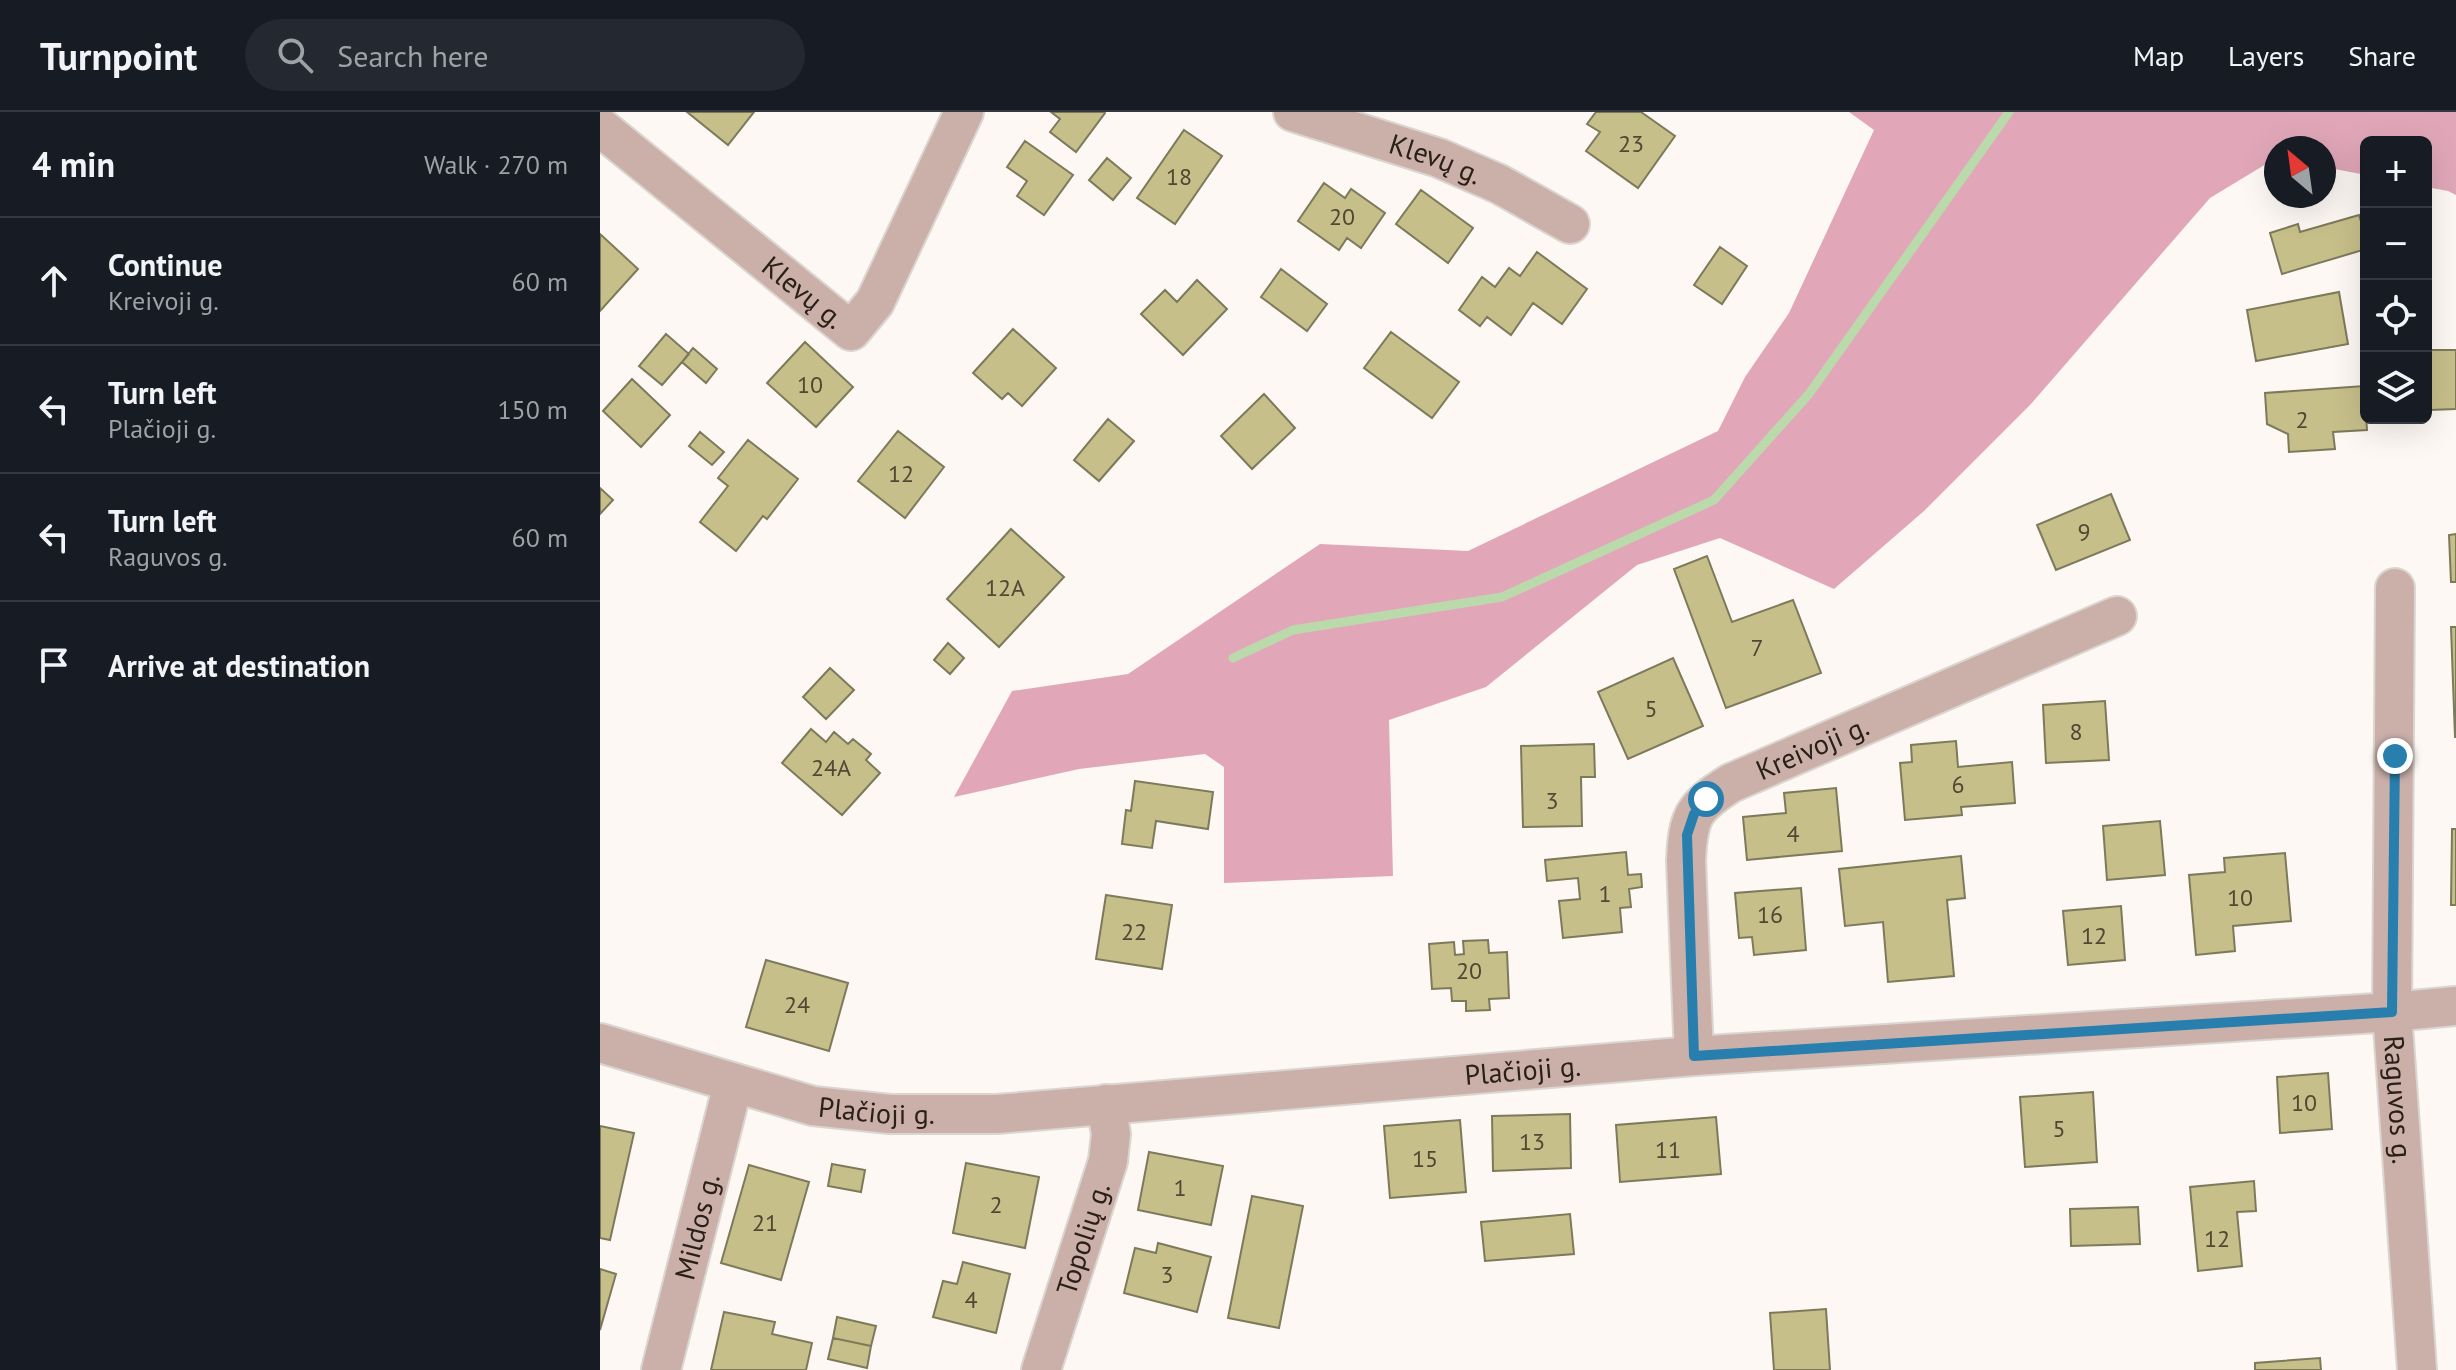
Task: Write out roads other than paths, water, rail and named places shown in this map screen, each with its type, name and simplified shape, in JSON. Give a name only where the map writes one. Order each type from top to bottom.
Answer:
[{"type":"street","name":"Klevų g.","points":[[610,131],[851,331],[875,302],[964,112]]},
{"type":"street","name":"Klevų g.","points":[[1293,112],[1439,158],[1499,184],[1570,224]]},
{"type":"street","name":"Raguvos g.","points":[[2395,588],[2392,1012],[2417,1370]]},
{"type":"street","name":"Kreivoji g.","points":[[1694,1056],[1687,835],[1694,814],[1706,799],[1731,783],[2117,616]]},
{"type":"street","name":"Plačioji g.","points":[[600,1043],[813,1106],[890,1114],[997,1114],[1694,1056],[2456,1006]]},
{"type":"street","name":"Mildos g.","points":[[661,1370],[733,1084]]},
{"type":"street","name":"Topolių g.","points":[[1041,1370],[1108,1161],[1111,1134],[1106,1104]]},
{"type":"waterway","points":[[1233,658],[1293,630],[1502,597],[1714,500],[1809,394],[2009,112]]}]
